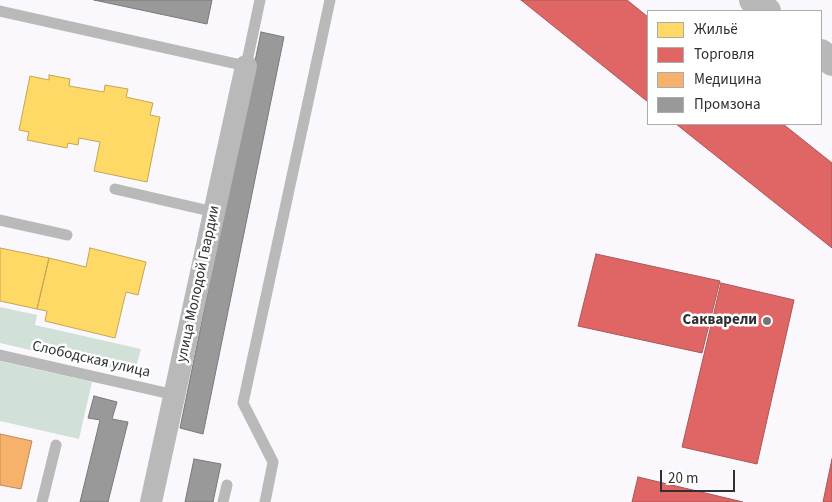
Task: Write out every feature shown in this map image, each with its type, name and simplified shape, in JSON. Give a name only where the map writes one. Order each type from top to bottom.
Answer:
[{"type":"street","points":[[753,0],[766,10]]},
{"type":"street","points":[[822,54],[832,62]]},
{"type":"street","name":"улица Молодой Гвардии","points":[[151,502],[246,66]]},
{"type":"lane","points":[[0,11],[246,66],[260,0]]},
{"type":"lane","points":[[265,502],[273,462],[243,403],[330,0]]},
{"type":"lane","points":[[115,189],[214,212]]},
{"type":"lane","points":[[0,220],[67,235]]},
{"type":"lane","name":"Слободская улица","points":[[0,355],[175,395]]},
{"type":"lane","points":[[42,502],[56,445]]},
{"type":"lane","points":[[223,502],[227,484]]},
{"type":"shaded area","points":[[0,307],[37,315],[35,325],[141,349],[134,374],[0,343]]},
{"type":"shaded area","points":[[0,361],[92,382],[79,439],[0,421]]},
{"type":"building: Жильё","points":[[49,75],[70,79],[69,86],[104,92],[105,85],[128,89],[126,97],[153,103],[150,115],[160,117],[147,182],[94,171],[100,142],[79,138],[78,145],[68,143],[67,148],[27,140],[29,132],[19,130],[30,76],[49,80]]},
{"type":"building: Жильё","points":[[0,248],[49,258],[37,309],[0,301]]},
{"type":"building: Жильё","points":[[90,248],[146,262],[138,295],[126,292],[115,338],[45,321],[47,311],[37,309],[49,258],[86,267]]},
{"type":"building: Торговля","points":[[521,0],[627,0],[647,16],[647,101]]},
{"type":"building: Торговля","points":[[677,125],[784,125],[832,163],[832,248]]},
{"type":"building: Торговля","points":[[596,254],[720,281],[702,353],[578,326]]},
{"type":"building: Торговля","points":[[721,283],[794,300],[757,464],[682,447]]},
{"type":"building: Торговля","points":[[832,459],[832,502],[823,502]]},
{"type":"building: Торговля","points":[[638,477],[743,502],[632,502]]},
{"type":"building: Медицина","points":[[0,434],[32,441],[21,489],[0,485]]},
{"type":"building: Промзона","points":[[94,0],[212,0],[207,24]]},
{"type":"building: Промзона","points":[[261,32],[284,37],[203,434],[180,428]]},
{"type":"building: Промзона","points":[[94,396],[117,402],[112,419],[128,422],[108,502],[80,502],[100,420],[88,418]]},
{"type":"building: Промзона","points":[[194,459],[221,464],[213,502],[185,502]]},
{"type":"place","name":"Сакварели","points":[[767,321]]}]
